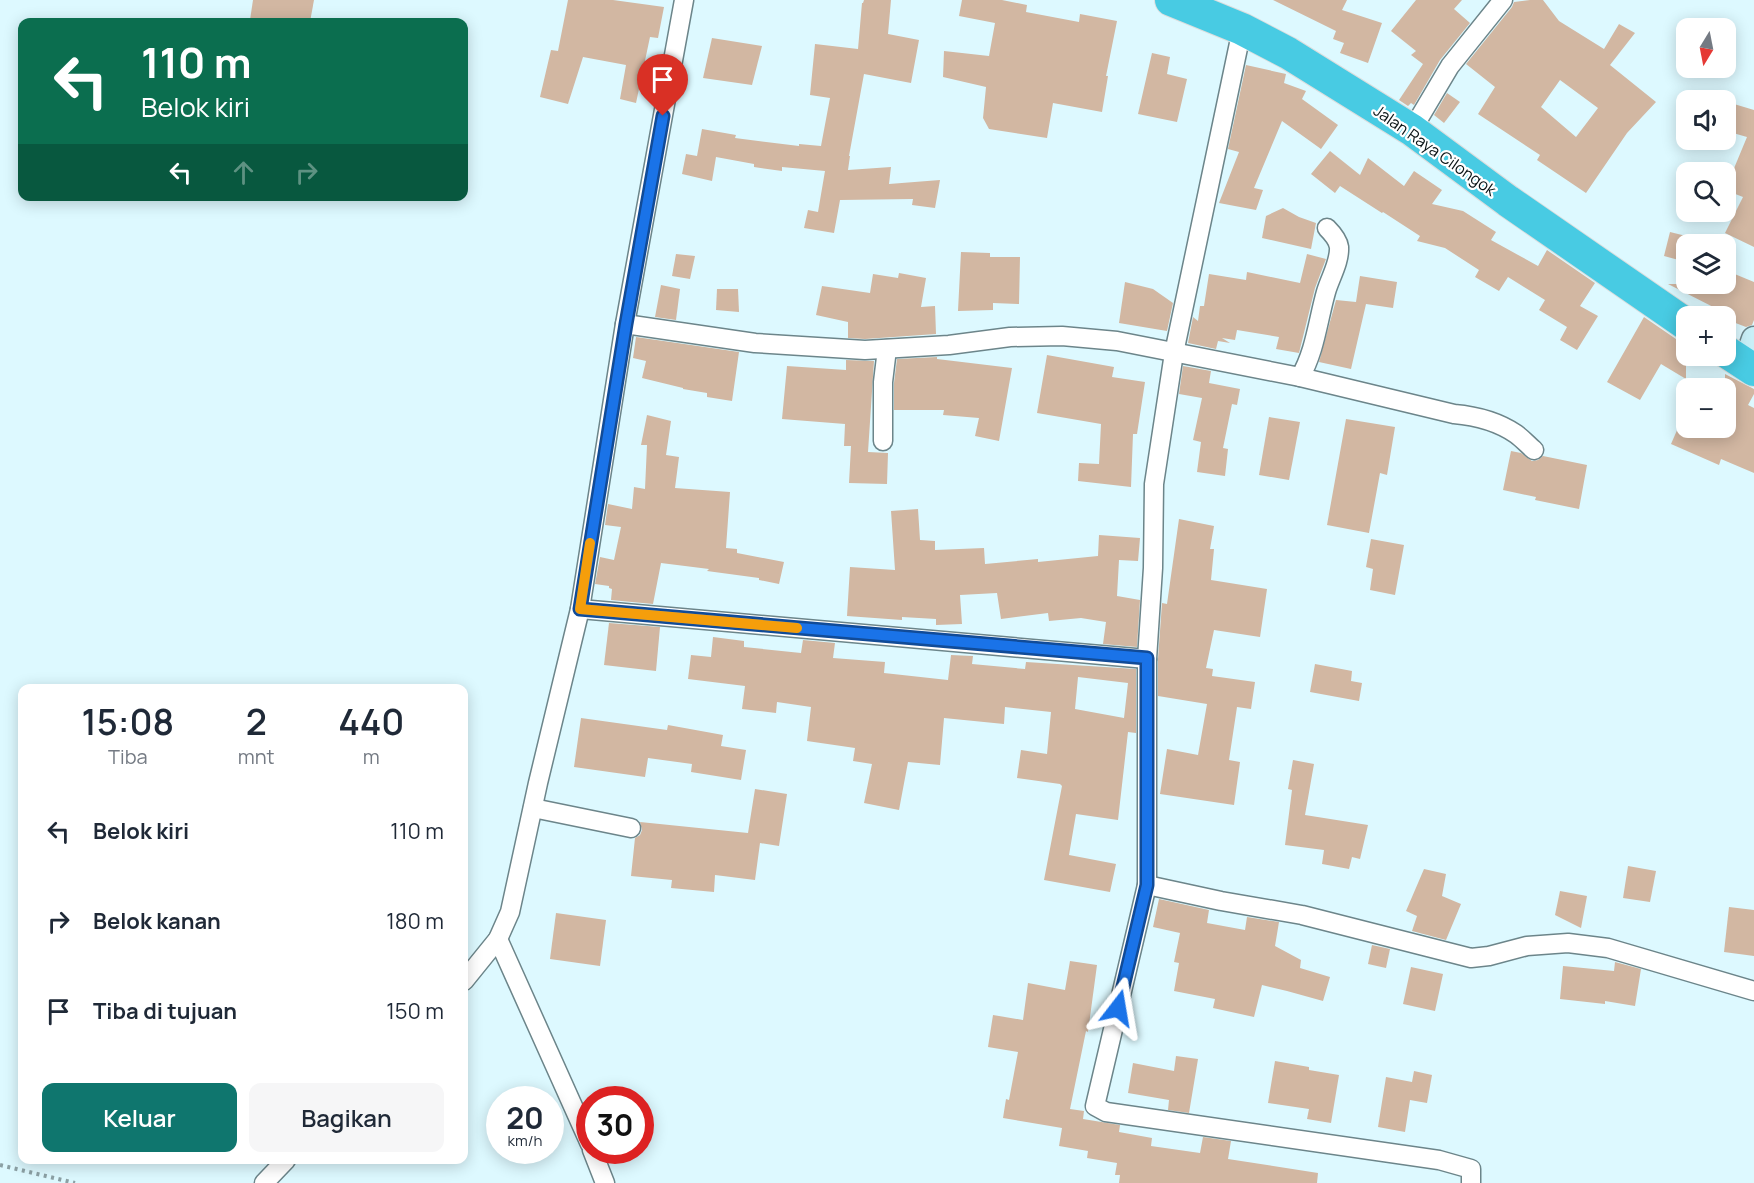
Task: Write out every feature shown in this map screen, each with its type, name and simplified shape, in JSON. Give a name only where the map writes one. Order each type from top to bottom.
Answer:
[{"type":"highway","name":"Jalan Raya Cilongok","points":[[1171,0],[1242,29],[1288,53],[1412,130],[1508,201],[1676,317]]},
{"type":"street","points":[[468,976],[498,939],[510,912],[580,609],[626,324],[684,0]]},
{"type":"street","points":[[1412,130],[1450,66],[1503,0]]},
{"type":"street","points":[[1242,29],[1174,353],[1154,484],[1154,568],[1147,658],[1147,885],[1095,1106],[1106,1112],[1439,1160],[1471,1170],[1471,1183]]},
{"type":"street","points":[[1300,377],[1307,362],[1326,291],[1337,260],[1339,246],[1327,228]]},
{"type":"street","points":[[626,324],[754,343],[853,350],[949,345],[1010,337],[1062,336],[1117,341],[1300,377],[1454,414],[1479,417],[1492,421],[1517,435],[1534,450]]},
{"type":"street","points":[[883,441],[883,393],[887,349]]},
{"type":"street","points":[[580,609],[1147,658]]},
{"type":"street","points":[[533,808],[631,828]]},
{"type":"street","points":[[1147,885],[1302,915],[1472,958],[1542,944],[1568,943],[1608,948],[1754,991]]},
{"type":"street","points":[[498,939],[576,1113]]},
{"type":"street","points":[[264,1183],[282,1164]]},
{"type":"street","points":[[598,1164],[605,1183]]},
{"type":"path","points":[[0,1165],[75,1183]]},
{"type":"building","points":[[253,0],[314,0],[311,18],[250,18]]},
{"type":"building","points":[[568,0],[613,0],[664,7],[658,38],[650,37],[636,103],[620,99],[626,65],[583,57],[568,104],[540,97],[551,50],[558,51]]},
{"type":"building","points":[[864,0],[891,0],[888,34],[919,40],[911,83],[864,74],[848,170],[891,167],[889,184],[940,180],[935,208],[912,205],[913,199],[840,200],[834,233],[804,228],[808,210],[818,212],[825,171],[782,167],[782,171],[754,167],[754,164],[716,157],[712,181],[682,174],[686,154],[697,156],[702,129],[736,135],[735,138],[799,146],[799,144],[821,146],[830,98],[810,95],[815,44],[858,49]]},
{"type":"building","points":[[962,0],[1002,0],[1027,5],[1026,12],[1079,22],[1080,14],[1117,21],[1106,76],[1108,76],[1102,112],[1053,103],[1047,138],[989,129],[983,118],[986,87],[943,77],[944,51],[989,56],[995,23],[959,16]]},
{"type":"building","points":[[1273,0],[1347,0],[1342,10],[1382,23],[1368,63],[1340,53],[1344,43],[1333,39],[1336,31]]},
{"type":"building","points":[[1416,0],[1462,0],[1454,9],[1470,23],[1440,60],[1414,105],[1411,103],[1408,106],[1399,100],[1423,64],[1411,55],[1416,51],[1391,31]]},
{"type":"building","points":[[1543,0],[1559,21],[1604,49],[1619,24],[1635,33],[1610,65],[1656,102],[1627,133],[1586,193],[1537,160],[1540,155],[1478,114],[1495,87],[1466,64],[1514,2]],"holes":[[[1560,80],[1598,108],[1576,137],[1541,107]]]},
{"type":"building","points":[[712,38],[762,46],[752,85],[703,78]]},
{"type":"building","points":[[1152,53],[1170,57],[1167,74],[1187,79],[1177,122],[1138,114]]},
{"type":"building","points":[[1246,65],[1286,74],[1284,83],[1306,91],[1302,99],[1338,125],[1321,149],[1282,121],[1254,188],[1263,190],[1256,210],[1219,203],[1239,152],[1228,149]]},
{"type":"building","points":[[1447,93],[1460,102],[1444,123],[1434,115]]},
{"type":"building","points":[[1736,105],[1754,110],[1754,247],[1736,238],[1736,234],[1725,233],[1730,222],[1736,222],[1736,211],[1743,197],[1736,194],[1736,164],[1747,137],[1736,134]]},
{"type":"building","points":[[1330,151],[1360,175],[1368,158],[1404,186],[1414,171],[1442,190],[1432,204],[1463,211],[1496,232],[1491,240],[1538,266],[1547,250],[1595,283],[1580,306],[1598,316],[1577,350],[1560,340],[1567,327],[1539,310],[1545,300],[1508,277],[1499,291],[1475,277],[1479,270],[1445,248],[1417,241],[1420,236],[1383,212],[1340,186],[1335,193],[1311,174]]},
{"type":"building","points":[[1283,208],[1316,223],[1311,249],[1262,238],[1266,216]]},
{"type":"building","points":[[1670,232],[1678,234],[1676,234],[1676,259],[1664,256]]},
{"type":"building","points":[[961,252],[990,253],[990,257],[1020,257],[1019,304],[993,303],[993,310],[958,311]]},
{"type":"building","points":[[676,254],[695,256],[690,279],[672,276]]},
{"type":"building","points":[[1307,254],[1326,259],[1315,288],[1299,353],[1276,349],[1279,337],[1237,330],[1235,340],[1222,338],[1230,343],[1218,341],[1216,349],[1188,343],[1193,317],[1198,321],[1200,306],[1204,306],[1209,274],[1246,280],[1247,272],[1300,283]]},
{"type":"building","points":[[899,273],[926,278],[921,307],[935,306],[936,334],[848,338],[848,322],[816,315],[822,286],[870,293],[873,274],[898,278]]},
{"type":"building","points":[[1736,275],[1754,282],[1752,325],[1746,327],[1736,323],[1736,306],[1711,306],[1688,294],[1736,294]]},
{"type":"building","points":[[1360,276],[1397,282],[1393,308],[1366,304],[1351,369],[1319,362],[1336,300],[1356,302]]},
{"type":"building","points":[[1125,282],[1153,289],[1173,303],[1167,331],[1119,323]]},
{"type":"building","points":[[661,285],[680,289],[676,320],[655,317]]},
{"type":"building","points":[[717,289],[738,289],[739,312],[716,310]]},
{"type":"building","points":[[1644,317],[1676,339],[1676,366],[1686,366],[1686,378],[1661,364],[1640,400],[1607,382]]},
{"type":"building","points":[[636,337],[739,352],[732,401],[707,397],[707,393],[642,378],[646,361],[633,358]]},
{"type":"building","points":[[1047,355],[1114,367],[1112,377],[1145,382],[1137,434],[1133,434],[1131,487],[1078,481],[1079,463],[1099,464],[1101,424],[1037,413]]},
{"type":"building","points":[[937,357],[937,359],[1012,368],[999,441],[975,436],[979,418],[943,415],[944,410],[894,410],[897,359]]},
{"type":"building","points":[[846,360],[874,361],[868,452],[888,453],[887,484],[849,483],[851,446],[844,446],[845,424],[782,419],[787,366],[846,370]]},
{"type":"building","points":[[1183,366],[1211,371],[1209,383],[1240,389],[1237,405],[1232,404],[1223,448],[1228,449],[1225,476],[1197,472],[1201,442],[1193,440],[1202,398],[1179,394]]},
{"type":"building","points":[[1736,380],[1754,389],[1748,405],[1754,408],[1754,473],[1721,459],[1719,465],[1671,444],[1676,433],[1676,438],[1736,438]]},
{"type":"building","points":[[647,415],[671,421],[666,455],[679,457],[675,488],[730,492],[726,548],[737,549],[737,553],[784,562],[779,584],[759,580],[759,578],[707,571],[709,569],[661,563],[653,604],[611,600],[612,589],[609,586],[595,584],[600,557],[614,560],[621,527],[605,525],[608,504],[632,509],[634,487],[645,489],[647,445],[641,445]]},
{"type":"building","points":[[1269,417],[1300,422],[1289,480],[1259,475]]},
{"type":"building","points":[[1346,419],[1395,427],[1387,475],[1380,473],[1369,533],[1327,525]]},
{"type":"building","points":[[1511,451],[1521,453],[1532,461],[1543,456],[1587,465],[1579,509],[1535,500],[1536,497],[1503,490]]},
{"type":"building","points":[[918,509],[920,540],[935,541],[935,550],[984,548],[985,564],[1098,556],[1099,535],[1140,538],[1138,561],[1119,560],[1117,596],[1140,600],[1137,647],[1103,644],[1106,622],[1081,618],[1049,621],[1048,613],[1001,619],[997,593],[960,595],[962,624],[936,625],[936,619],[902,617],[902,620],[847,616],[850,567],[895,570],[891,511]]},
{"type":"building","points":[[1179,519],[1214,526],[1210,549],[1214,549],[1211,580],[1267,589],[1260,637],[1214,630],[1206,668],[1213,669],[1212,676],[1255,682],[1251,709],[1237,707],[1229,760],[1240,762],[1234,805],[1160,794],[1167,749],[1198,755],[1207,704],[1158,696],[1162,603],[1167,604]]},
{"type":"building","points":[[1371,539],[1404,545],[1395,595],[1370,590],[1373,569],[1366,567]]},
{"type":"building","points":[[609,623],[660,627],[656,671],[604,665]]},
{"type":"building","points":[[713,637],[744,641],[744,647],[801,653],[803,640],[835,643],[833,658],[885,662],[884,673],[948,680],[951,655],[973,656],[972,664],[1025,669],[1026,662],[1136,669],[1136,733],[1128,732],[1118,820],[1076,814],[1069,855],[1116,864],[1110,892],[1044,880],[1062,786],[1017,778],[1021,750],[1047,754],[1051,712],[1005,707],[1004,724],[944,718],[940,765],[908,762],[899,810],[864,803],[872,764],[853,761],[855,748],[807,741],[811,707],[777,702],[776,713],[742,709],[745,686],[688,679],[691,655],[711,657]],"holes":[[[1078,677],[1128,683],[1124,718],[1075,709]]]},
{"type":"building","points":[[1315,664],[1352,671],[1351,681],[1362,683],[1359,701],[1310,692]]},
{"type":"building","points":[[581,718],[667,730],[668,725],[723,735],[721,746],[746,750],[741,780],[691,772],[692,764],[648,758],[645,777],[574,767]]},
{"type":"building","points":[[1293,760],[1314,764],[1305,815],[1368,825],[1360,859],[1352,857],[1349,869],[1322,864],[1324,850],[1285,845],[1292,790],[1288,789]]},
{"type":"building","points":[[755,789],[787,794],[779,846],[760,843],[755,880],[715,875],[714,892],[671,888],[672,880],[631,876],[635,838],[642,830],[640,822],[748,833]]},
{"type":"building","points":[[1628,866],[1656,871],[1650,902],[1623,898]]},
{"type":"building","points":[[1424,869],[1446,874],[1442,896],[1461,904],[1446,940],[1412,931],[1417,916],[1406,911]]},
{"type":"building","points":[[1560,891],[1587,896],[1581,928],[1555,915]]},
{"type":"building","points":[[1159,899],[1209,910],[1207,923],[1245,930],[1247,917],[1279,922],[1275,946],[1301,960],[1300,968],[1330,977],[1323,1001],[1262,985],[1254,1017],[1213,1008],[1215,999],[1174,991],[1179,963],[1174,962],[1180,933],[1153,927]]},
{"type":"building","points":[[1729,907],[1754,910],[1754,956],[1724,952]]},
{"type":"building","points":[[556,913],[606,920],[600,966],[550,959]]},
{"type":"building","points":[[1372,945],[1390,949],[1386,968],[1368,964]]},
{"type":"building","points":[[1070,961],[1097,965],[1088,1032],[1086,1031],[1070,1109],[1084,1111],[1083,1119],[1120,1125],[1119,1132],[1152,1138],[1151,1146],[1200,1153],[1203,1137],[1231,1141],[1228,1159],[1318,1173],[1317,1183],[1119,1183],[1120,1175],[1115,1175],[1117,1163],[1087,1158],[1088,1151],[1059,1146],[1062,1128],[1003,1118],[1006,1099],[1009,1100],[1018,1052],[988,1047],[993,1015],[1023,1020],[1028,983],[1065,990]]},
{"type":"building","points":[[1615,962],[1641,969],[1635,1006],[1605,1001],[1605,1004],[1560,999],[1563,966],[1614,971]]},
{"type":"building","points":[[1411,967],[1443,974],[1435,1011],[1403,1004]]},
{"type":"building","points":[[1176,1056],[1198,1059],[1189,1113],[1168,1110],[1169,1100],[1128,1093],[1133,1063],[1174,1071]]},
{"type":"building","points":[[1275,1061],[1339,1075],[1331,1123],[1307,1119],[1309,1109],[1268,1103]]},
{"type":"building","points":[[1414,1071],[1432,1075],[1427,1103],[1410,1100],[1405,1132],[1378,1127],[1386,1077],[1412,1082]]},
{"type":"slow traffic","points":[[590,543],[580,609],[797,628]]},
{"type":"route","points":[[663,116],[603,458],[580,609],[1147,658],[1147,885],[1118,1008]]}]
